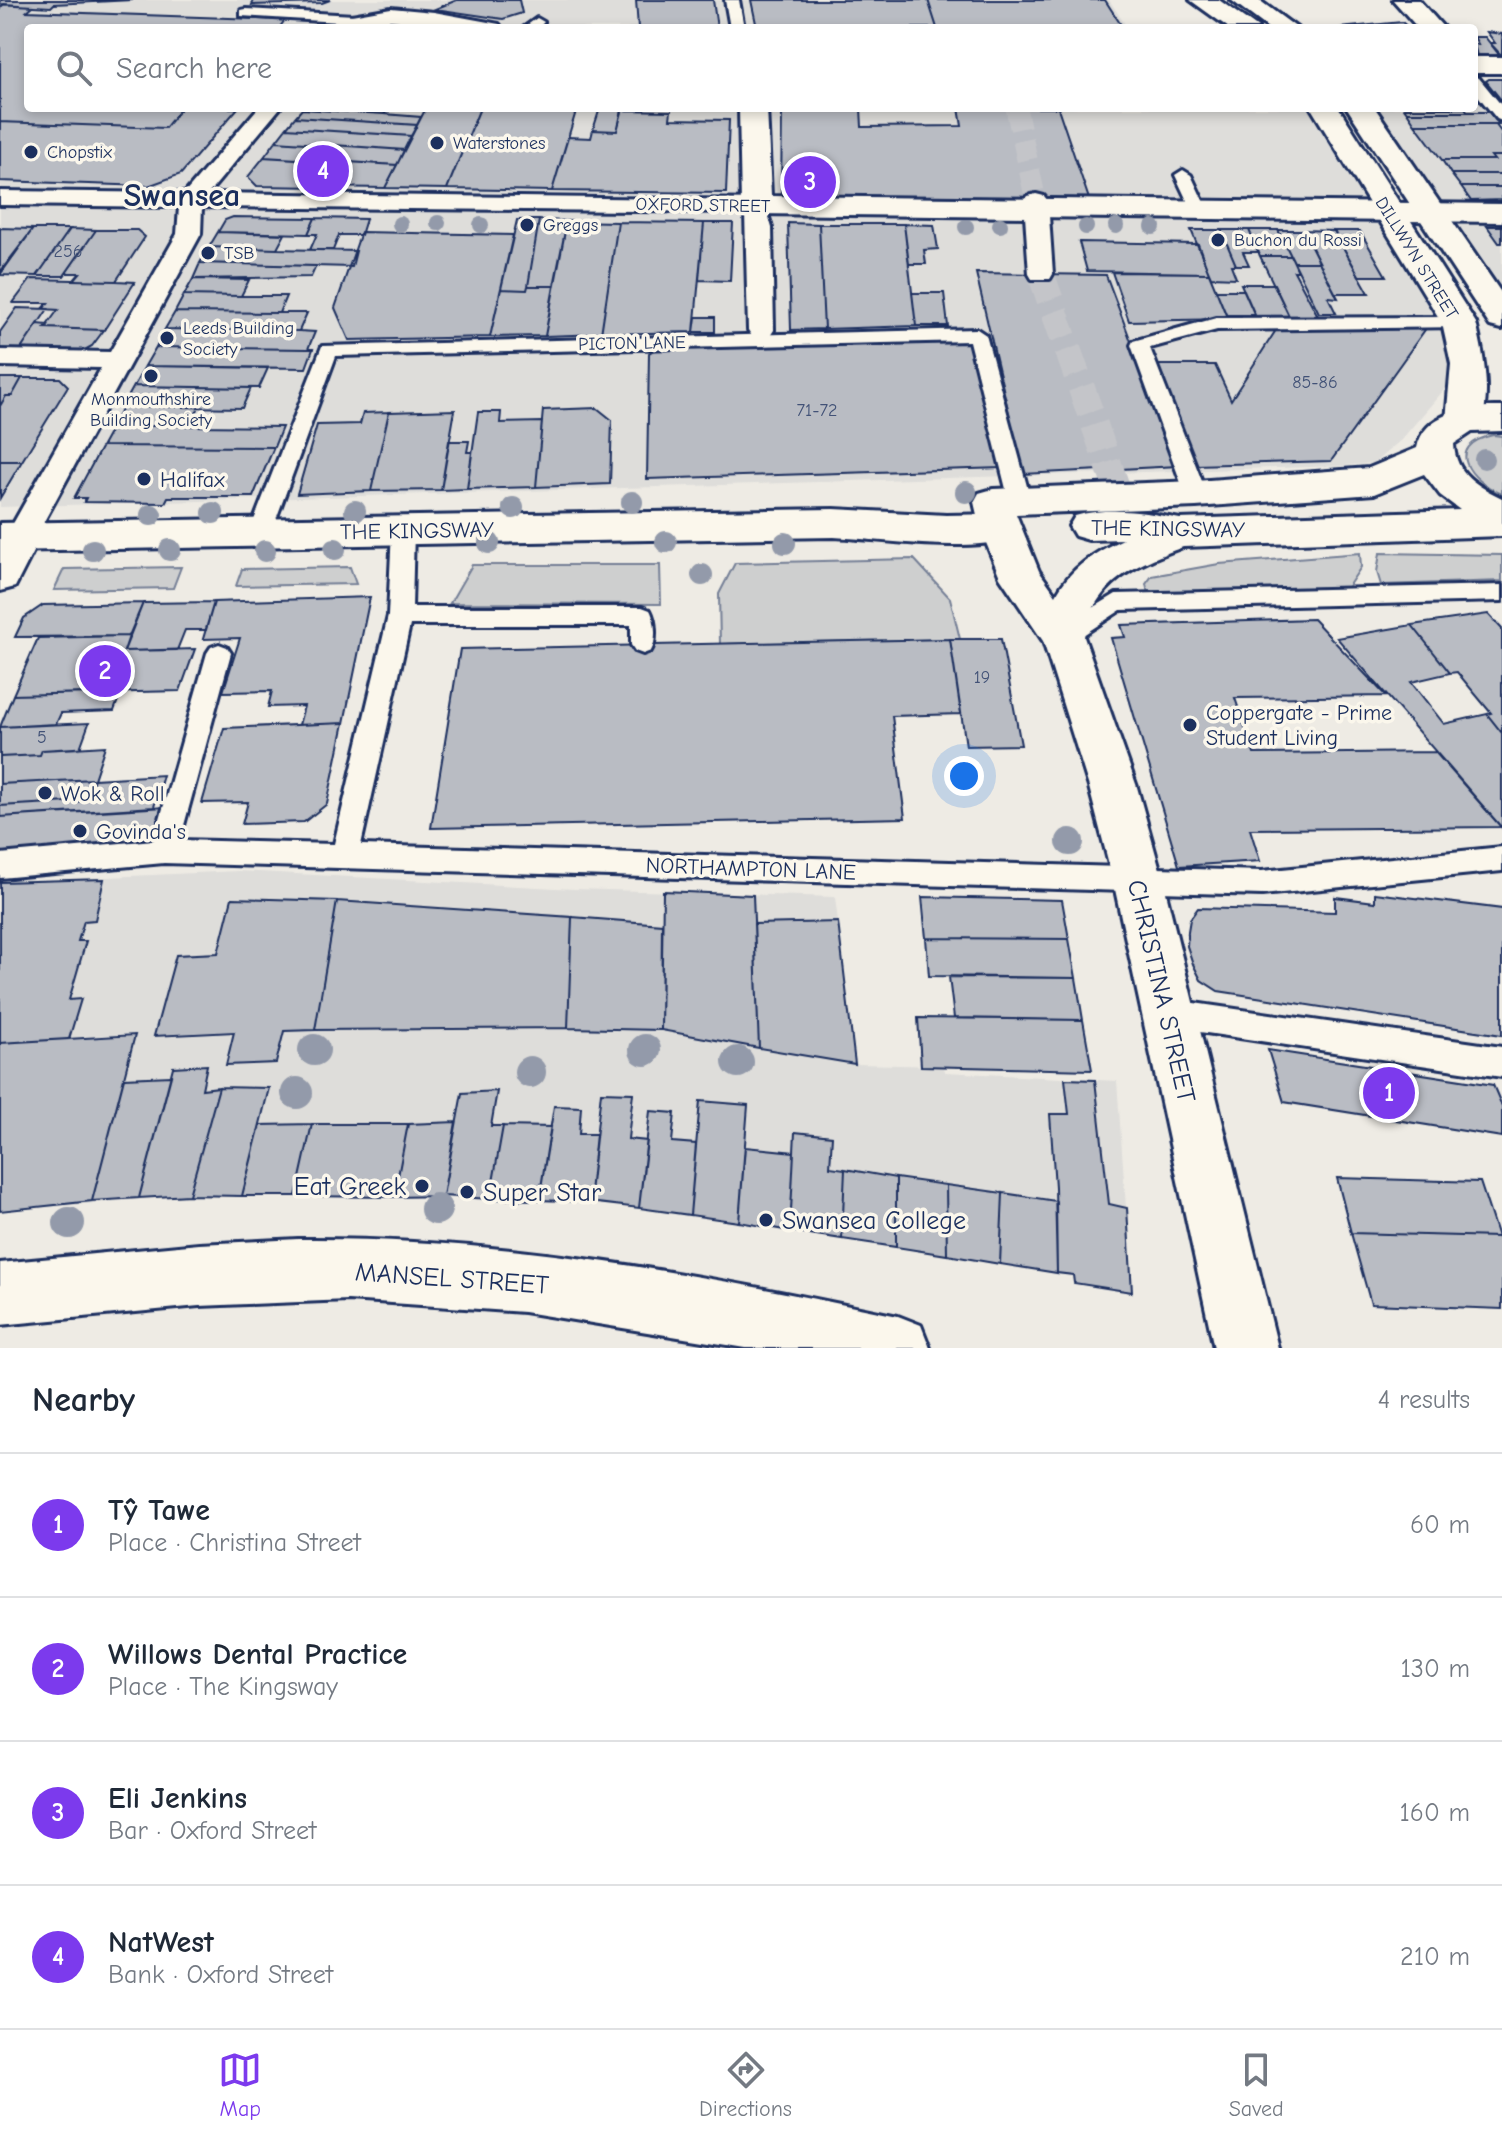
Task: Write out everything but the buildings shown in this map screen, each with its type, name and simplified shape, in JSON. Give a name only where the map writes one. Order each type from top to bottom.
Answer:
[{"type":"street","points":[[1202,0],[1240,24]]},
{"type":"street","points":[[1243,0],[1279,24]]},
{"type":"street","points":[[1405,0],[1428,24]]},
{"type":"street","points":[[346,24],[374,13],[403,13],[468,24]]},
{"type":"street","points":[[1478,65],[1502,65]]},
{"type":"street","points":[[0,576],[10,537],[189,234],[191,200],[266,112]]},
{"type":"street","points":[[753,112],[756,205],[760,228],[761,330]]},
{"type":"street","name":"DILLWYN STREET","points":[[1327,112],[1459,323],[1468,364],[1464,421]]},
{"type":"street","name":"DILLWYN STREET","points":[[1364,112],[1502,319]]},
{"type":"street","name":"OXFORD STREET","points":[[0,198],[756,205],[1036,204],[1502,213]]},
{"type":"street","points":[[1036,204],[1041,274]]},
{"type":"street","points":[[0,358],[117,360]]},
{"type":"street","points":[[1502,419],[1464,421],[1447,428],[1437,440],[1435,455],[1442,472],[1457,488],[1502,514]]},
{"type":"street","name":"THE KINGSWAY","points":[[10,537],[834,523],[946,529],[1007,504],[1374,481],[1435,455]]},
{"type":"street","name":"THE KINGSWAY","points":[[1007,504],[1180,533],[1502,522]]},
{"type":"street","name":"CHRISTINA STREET","points":[[1007,504],[1030,592],[1063,637],[1113,787],[1138,880],[1166,1013],[1246,1348]]},
{"type":"street","points":[[1063,637],[1065,614],[1094,575],[1138,548],[1180,533]]},
{"type":"street","name":"MANSEL STREET","points":[[0,1294],[231,1272],[396,1271],[557,1284],[761,1318],[898,1348]]},
{"type":"lane","points":[[732,0],[736,24]]},
{"type":"lane","points":[[246,13],[346,24]]},
{"type":"lane","points":[[1478,86],[1502,116]]},
{"type":"lane","points":[[1183,175],[1199,209]]},
{"type":"lane","points":[[1196,494],[1140,345],[1216,324],[1459,323]]},
{"type":"lane","name":"PICTON LANE","points":[[260,533],[329,350],[977,335],[1007,504]]},
{"type":"lane","points":[[345,855],[400,616],[403,530]]},
{"type":"lane","points":[[1063,637],[1116,602],[1502,593]]},
{"type":"lane","points":[[400,616],[642,616],[643,645]]},
{"type":"lane","points":[[164,851],[219,653]]},
{"type":"lane","name":"NORTHAMPTON LANE","points":[[0,866],[164,851],[1262,883],[1502,859]]},
{"type":"lane","points":[[1166,1013],[1502,1062]]},
{"type":"shaded area","points":[[0,0],[1109,0],[1125,24],[24,24],[24,112],[1311,112],[1451,335],[1449,384],[1401,440],[1374,463],[0,507]]},
{"type":"shaded area","points":[[1478,73],[1502,103],[1502,295],[1374,112],[1478,112]]},
{"type":"shaded area","points":[[1493,435],[1502,436],[1502,494],[1472,473],[1465,455],[1478,440]]},
{"type":"shaded area","points":[[1360,553],[1361,567],[1347,588],[1148,593],[1146,584],[1152,576],[1219,564]]},
{"type":"shaded area","points":[[1380,553],[1502,555],[1502,581],[1381,585],[1377,572]]},
{"type":"shaded area","points":[[914,559],[950,598],[960,639],[720,644],[719,594],[735,563]]},
{"type":"shaded area","points":[[472,565],[660,565],[661,604],[450,603]]},
{"type":"shaded area","points":[[181,567],[173,588],[54,590],[64,569]]},
{"type":"shaded area","points":[[350,567],[356,584],[236,586],[242,569]]},
{"type":"shaded area","points":[[238,871],[575,889],[835,897],[855,1064],[944,1066],[945,1072],[1117,1081],[1132,1292],[1074,1283],[1072,1275],[589,1202],[443,1196],[189,1195],[0,1211],[0,882]]},
{"type":"tunnel","points":[[1017,112],[1036,201]]},
{"type":"tunnel","points":[[1041,274],[1120,497]]},
{"type":"place","name":"Waterstones","points":[[437,143]]},
{"type":"place","name":"Chopstix","points":[[31,152]]},
{"type":"place","name":"NatWest","points":[[323,171]]},
{"type":"place","name":"Eli Jenkins","points":[[810,182]]},
{"type":"place","name":"Greggs","points":[[527,225]]},
{"type":"place","name":"Buchon du Rossi","points":[[1218,240]]},
{"type":"place","name":"TSB","points":[[208,253]]},
{"type":"place","name":"Leeds Building Society","points":[[167,338]]},
{"type":"place","name":"Monmouthshire Building Society","points":[[151,376]]},
{"type":"place","name":"Halifax","points":[[144,479]]},
{"type":"place","name":"Willows Dental Practice","points":[[105,671]]},
{"type":"place","name":"Coppergate - Prime Student Living","points":[[1190,725]]},
{"type":"place","name":"Wok & Roll","points":[[45,793]]},
{"type":"place","name":"Govinda's","points":[[80,831]]},
{"type":"place","name":"Tŷ Tawe","points":[[1389,1093]]},
{"type":"place","name":"Eat Greek","points":[[422,1186]]},
{"type":"place","name":"Super Star","points":[[467,1192]]},
{"type":"place","name":"Swansea College","points":[[766,1220]]},
{"type":"district","name":"Swansea","points":[[182,195]]}]
